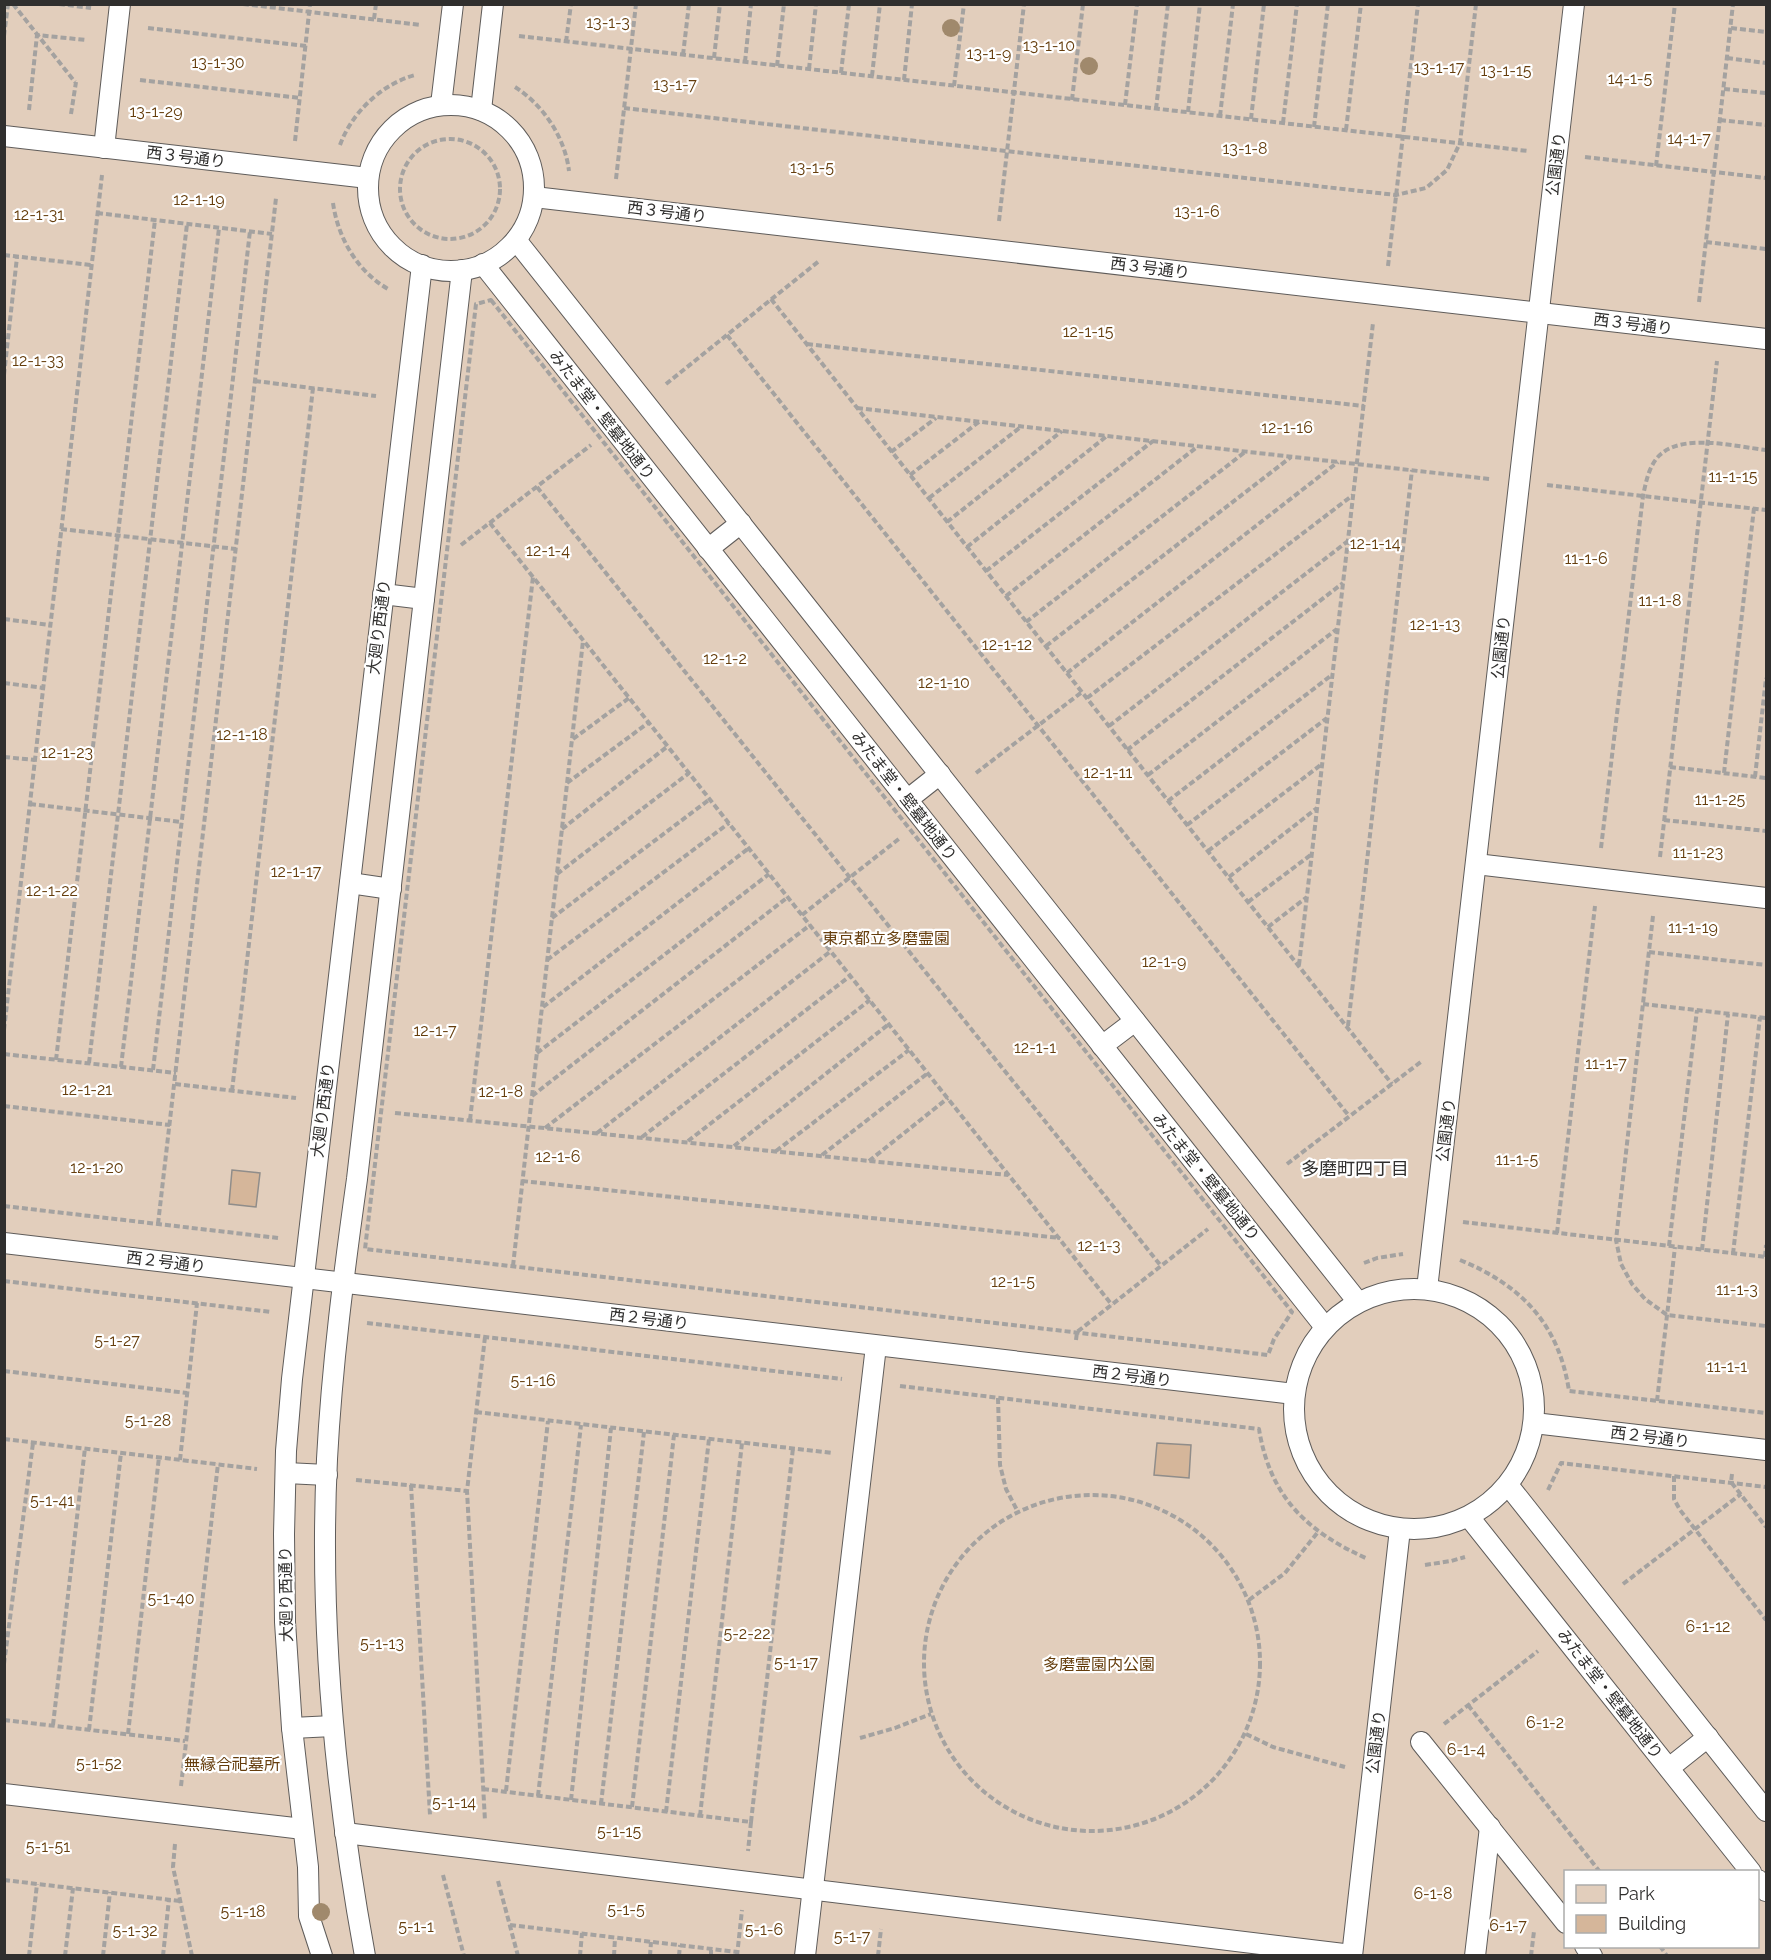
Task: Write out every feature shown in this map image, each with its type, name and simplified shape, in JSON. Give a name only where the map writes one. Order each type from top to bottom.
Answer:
[{"type":"lane","points":[[104,148],[120,4]]},
{"type":"lane","points":[[441,105],[453,4]]},
{"type":"lane","points":[[481,110],[493,4]]},
{"type":"lane","name":"公園通り","points":[[1427,1289],[1574,4]]},
{"type":"lane","points":[[441,105],[460,105],[481,110],[505,124],[525,150],[534,181],[531,213],[516,240],[503,253],[483,264],[462,270],[441,270],[411,261],[385,240],[370,211],[368,178],[378,148],[387,134],[398,123],[413,114],[441,105]]},
{"type":"lane","name":"西３号通り","points":[[4,136],[368,178]]},
{"type":"lane","name":"西３号通り","points":[[534,197],[1767,339]]},
{"type":"lane","points":[[516,240],[1358,1302]]},
{"type":"lane","name":"みたま堂・壁墓地通り","points":[[483,264],[1326,1327]]},
{"type":"lane","name":"大廻り西通り","points":[[322,1956],[309,1916],[308,1867],[292,1728],[285,1622],[286,1473],[292,1379],[422,265]]},
{"type":"lane","points":[[365,1956],[345,1833],[333,1726],[326,1618],[327,1475],[333,1372],[343,1282],[357,1179],[462,270]]},
{"type":"lane","points":[[708,549],[741,524]]},
{"type":"lane","points":[[383,594],[424,599]]},
{"type":"lane","points":[[907,800],[940,774]]},
{"type":"lane","points":[[1476,864],[1767,898]]},
{"type":"lane","points":[[350,883],[391,889]]},
{"type":"lane","points":[[1102,1046],[1135,1021]]},
{"type":"lane","name":"西２号通り","points":[[4,1243],[1294,1394]]},
{"type":"lane","points":[[1404,1289],[1427,1289],[1468,1301],[1486,1312],[1502,1326],[1515,1343],[1525,1362],[1532,1382],[1535,1402],[1534,1423],[1529,1446],[1508,1485],[1496,1497],[1469,1516],[1447,1525],[1424,1529],[1400,1529],[1377,1524],[1355,1515],[1335,1501],[1319,1484],[1306,1464],[1297,1442],[1293,1418],[1297,1376],[1313,1342],[1341,1313],[1358,1302],[1404,1289]]},
{"type":"lane","points":[[805,1956],[876,1346]]},
{"type":"lane","name":"西２号通り","points":[[1534,1423],[1767,1450]]},
{"type":"lane","points":[[286,1473],[327,1475]]},
{"type":"lane","points":[[1508,1485],[1767,1810]]},
{"type":"lane","name":"みたま堂・壁墓地通り","points":[[1469,1516],[1749,1870]]},
{"type":"lane","name":"公園通り","points":[[1352,1955],[1400,1529]]},
{"type":"lane","points":[[292,1728],[333,1726]]},
{"type":"lane","points":[[1669,1768],[1708,1737]]},
{"type":"lane","points":[[1421,1742],[1564,1920]]},
{"type":"lane","points":[[4,1794],[303,1829]]},
{"type":"lane","points":[[1475,1956],[1490,1827]]},
{"type":"lane","points":[[345,1833],[1352,1955]]},
{"type":"path","points":[[4,36],[8,4]]},
{"type":"path","points":[[13,4],[75,82]]},
{"type":"path","points":[[243,4],[450,28]]},
{"type":"path","points":[[294,145],[310,4]]},
{"type":"path","points":[[374,19],[375,4]]},
{"type":"path","points":[[566,42],[571,4]]},
{"type":"path","points":[[613,206],[636,4]]},
{"type":"path","points":[[683,55],[689,4]]},
{"type":"path","points":[[714,58],[720,4]]},
{"type":"path","points":[[745,62],[752,4]]},
{"type":"path","points":[[777,66],[784,4]]},
{"type":"path","points":[[809,69],[816,4]]},
{"type":"path","points":[[841,73],[849,4]]},
{"type":"path","points":[[872,76],[880,4]]},
{"type":"path","points":[[904,80],[912,4]]},
{"type":"path","points":[[954,86],[964,4]]},
{"type":"path","points":[[999,224],[1024,4]]},
{"type":"path","points":[[1072,100],[1083,4]]},
{"type":"path","points":[[1125,105],[1137,4]]},
{"type":"path","points":[[1156,109],[1168,4]]},
{"type":"path","points":[[1188,112],[1200,4]]},
{"type":"path","points":[[1220,116],[1233,4]]},
{"type":"path","points":[[1251,119],[1264,4]]},
{"type":"path","points":[[1283,123],[1297,4]]},
{"type":"path","points":[[1314,126],[1328,4]]},
{"type":"path","points":[[1346,130],[1361,4]]},
{"type":"path","points":[[1399,269],[1387,268],[1418,4]]},
{"type":"path","points":[[624,108],[1396,195],[1426,188],[1447,170],[1460,143],[1476,4]]},
{"type":"path","points":[[1656,166],[1675,4]]},
{"type":"path","points":[[1699,303],[1733,4]]},
{"type":"path","points":[[1731,28],[1767,32]]},
{"type":"path","points":[[37,35],[117,34],[306,46]]},
{"type":"path","points":[[28,114],[37,35]]},
{"type":"path","points":[[512,35],[1532,152]]},
{"type":"path","points":[[1727,58],[1767,63]]},
{"type":"path","points":[[339,147],[351,122],[377,94],[392,84],[419,74]]},
{"type":"path","points":[[112,77],[300,98]]},
{"type":"path","points":[[510,84],[532,100],[545,114],[563,146],[569,175]]},
{"type":"path","points":[[1724,89],[1767,93]]},
{"type":"path","points":[[1720,120],[1767,125]]},
{"type":"path","points":[[452,138],[469,142],[483,150],[494,164],[501,180],[501,196],[495,213],[484,226],[470,235],[453,239],[437,237],[422,231],[411,219],[403,205],[400,189],[402,173],[410,159],[422,147],[436,140],[452,138]]},
{"type":"path","points":[[1557,155],[1767,178]]},
{"type":"path","points":[[4,1030],[101,178]]},
{"type":"path","points":[[158,1224],[277,188]]},
{"type":"path","points":[[331,193],[339,229],[346,246],[370,276],[393,292]]},
{"type":"path","points":[[97,213],[272,234]]},
{"type":"path","points":[[56,1060],[155,220]]},
{"type":"path","points":[[89,1063],[187,224]]},
{"type":"path","points":[[121,1067],[219,228]]},
{"type":"path","points":[[153,1070],[250,231]]},
{"type":"path","points":[[1706,242],[1767,249]]},
{"type":"path","points":[[4,255],[91,265]]},
{"type":"path","points":[[662,388],[824,256],[812,255]]},
{"type":"path","points":[[4,375],[17,257]]},
{"type":"path","points":[[771,299],[1392,1084]]},
{"type":"path","points":[[1299,966],[1374,319]]},
{"type":"path","points":[[727,335],[1348,1116]]},
{"type":"path","points":[[806,344],[1364,406]]},
{"type":"path","points":[[1727,360],[1717,359],[1616,1240],[1621,1264],[1632,1284],[1645,1299],[1667,1315],[1767,1326]]},
{"type":"path","points":[[255,381],[385,398]]},
{"type":"path","points":[[232,1091],[312,388]]},
{"type":"path","points":[[856,408],[1494,480]]},
{"type":"path","points":[[891,452],[937,417]]},
{"type":"path","points":[[910,475],[980,421]]},
{"type":"path","points":[[929,498],[1022,426]]},
{"type":"path","points":[[947,522],[1062,431]]},
{"type":"path","points":[[967,547],[1107,436]]},
{"type":"path","points":[[447,556],[601,438]]},
{"type":"path","points":[[986,571],[1153,441]]},
{"type":"path","points":[[1642,496],[1649,471],[1661,453],[1682,443],[1708,443],[1767,450]]},
{"type":"path","points":[[1006,596],[1198,446]]},
{"type":"path","points":[[1026,622],[1245,452]]},
{"type":"path","points":[[1046,646],[1291,457]]},
{"type":"path","points":[[1067,673],[1338,462]]},
{"type":"path","points":[[1347,1027],[1413,470]]},
{"type":"path","points":[[1547,496],[1550,474]]},
{"type":"path","points":[[1520,481],[1767,510]]},
{"type":"path","points":[[537,487],[1161,1266]]},
{"type":"path","points":[[1087,698],[1353,495]]},
{"type":"path","points":[[1724,773],[1754,508]]},
{"type":"path","points":[[490,523],[1112,1305]]},
{"type":"path","points":[[62,529],[236,549]]},
{"type":"path","points":[[1109,726],[1348,541]]},
{"type":"path","points":[[470,1120],[533,576]]},
{"type":"path","points":[[1127,750],[1343,583]]},
{"type":"path","points":[[4,619],[51,625]]},
{"type":"path","points":[[1148,775],[1338,629]]},
{"type":"path","points":[[513,1266],[583,640]]},
{"type":"path","points":[[1168,801],[1333,674]]},
{"type":"path","points":[[1755,777],[1767,678]]},
{"type":"path","points":[[4,683],[44,688]]},
{"type":"path","points":[[970,777],[1082,692]]},
{"type":"path","points":[[572,740],[628,698]]},
{"type":"path","points":[[1187,825],[1328,717]]},
{"type":"path","points":[[567,784],[648,723]]},
{"type":"path","points":[[562,829],[668,746]]},
{"type":"path","points":[[4,757],[35,760]]},
{"type":"path","points":[[1208,851],[1322,764]]},
{"type":"path","points":[[1670,767],[1767,778]]},
{"type":"path","points":[[557,874],[689,773]]},
{"type":"path","points":[[552,918],[710,799]]},
{"type":"path","points":[[30,804],[182,822]]},
{"type":"path","points":[[1228,877],[1317,808]]},
{"type":"path","points":[[1664,820],[1767,831]]},
{"type":"path","points":[[547,960],[729,823]]},
{"type":"path","points":[[802,915],[910,830]]},
{"type":"path","points":[[542,1008],[749,849]]},
{"type":"path","points":[[1248,902],[1312,854]]},
{"type":"path","points":[[536,1054],[769,874]]},
{"type":"path","points":[[532,1096],[788,897]]},
{"type":"path","points":[[1268,927],[1307,897]]},
{"type":"path","points":[[545,1128],[810,925]]},
{"type":"path","points":[[597,1133],[831,951]]},
{"type":"path","points":[[1649,952],[1767,965]]},
{"type":"path","points":[[642,1138],[850,976]]},
{"type":"path","points":[[687,1142],[870,1000]]},
{"type":"path","points":[[1643,1004],[1767,1018]]},
{"type":"path","points":[[1657,1401],[1696,1010]]},
{"type":"path","points":[[1702,1250],[1728,1014]]},
{"type":"path","points":[[1733,1254],[1760,1017]]},
{"type":"path","points":[[733,1147],[890,1024]]},
{"type":"path","points":[[776,1151],[909,1050]]},
{"type":"path","points":[[4,1054],[176,1073]]},
{"type":"path","points":[[1263,1182],[1428,1056],[1427,1068]]},
{"type":"path","points":[[821,1155],[928,1073]]},
{"type":"path","points":[[175,1084],[304,1098]]},
{"type":"path","points":[[869,1161],[948,1098]]},
{"type":"path","points":[[4,1106],[170,1125]]},
{"type":"path","points":[[382,1111],[1009,1175]]},
{"type":"path","points":[[522,1181],[1060,1238]]},
{"type":"path","points":[[4,1206],[283,1239]]},
{"type":"path","points":[[1072,1369],[1077,1332],[1233,1210]]},
{"type":"path","points":[[1462,1232],[1464,1210]]},
{"type":"path","points":[[1436,1220],[1766,1257],[1767,1245]]},
{"type":"path","points":[[365,1249],[1268,1355],[1274,1339],[1293,1312]]},
{"type":"path","points":[[1460,1250],[1459,1260],[1507,1284],[1528,1302],[1545,1324],[1558,1348],[1567,1374],[1569,1391],[1767,1413]]},
{"type":"path","points":[[1360,1264],[1377,1258],[1406,1253]]},
{"type":"path","points":[[4,1281],[275,1312]]},
{"type":"path","points":[[180,1460],[197,1303]]},
{"type":"path","points":[[366,1323],[1259,1428],[1270,1472],[1300,1516],[1318,1532],[1344,1549],[1370,1560]]},
{"type":"path","points":[[485,1337],[467,1491],[485,1831],[518,1956]]},
{"type":"path","points":[[4,1371],[187,1393]]},
{"type":"path","points":[[998,1398],[1000,1465],[1006,1489],[1018,1512]]},
{"type":"path","points":[[476,1412],[863,1457]]},
{"type":"path","points":[[506,1791],[548,1421]]},
{"type":"path","points":[[538,1796],[581,1425]]},
{"type":"path","points":[[571,1800],[611,1428]]},
{"type":"path","points":[[601,1804],[644,1432]]},
{"type":"path","points":[[632,1808],[674,1435]]},
{"type":"path","points":[[4,1439],[263,1470]]},
{"type":"path","points":[[666,1812],[709,1439]]},
{"type":"path","points":[[1678,1440],[1673,1476],[1674,1499],[1694,1529],[1767,1620]]},
{"type":"path","points":[[4,1664],[33,1443]]},
{"type":"path","points":[[700,1816],[742,1443]]},
{"type":"path","points":[[1735,1446],[1731,1482],[1767,1527]]},
{"type":"path","points":[[53,1725],[85,1448]]},
{"type":"path","points":[[510,1925],[737,1954],[793,1448]]},
{"type":"path","points":[[89,1730],[121,1453]]},
{"type":"path","points":[[128,1734],[159,1457]]},
{"type":"path","points":[[1545,1497],[1561,1463],[1767,1486]]},
{"type":"path","points":[[192,1956],[173,1867],[177,1814],[218,1464]]},
{"type":"path","points":[[349,1479],[467,1491]]},
{"type":"path","points":[[411,1485],[430,1826],[464,1956]]},
{"type":"path","points":[[1618,1588],[1741,1494]]},
{"type":"path","points":[[1071,1496],[1126,1498],[1178,1518],[1220,1553],[1249,1600],[1260,1644],[1260,1656],[1259,1690],[1246,1734],[1218,1775],[1179,1808],[1132,1827],[1082,1831],[1032,1821],[988,1796],[953,1759],[931,1714],[923,1667],[929,1619],[933,1608],[948,1576],[978,1539],[1018,1512],[1071,1496]]},
{"type":"path","points":[[1249,1600],[1285,1573],[1318,1532]]},
{"type":"path","points":[[1425,1565],[1451,1561],[1473,1554]]},
{"type":"path","points":[[1540,1649],[1468,1705],[1598,1870]]},
{"type":"path","points":[[830,1741],[861,1737],[895,1728],[931,1714]]},
{"type":"path","points":[[4,1720],[186,1741]]},
{"type":"path","points":[[1246,1734],[1273,1747],[1345,1767]]},
{"type":"path","points":[[483,1789],[751,1822]]},
{"type":"path","points":[[4,1880],[180,1901]]},
{"type":"path","points":[[29,1956],[37,1884]]},
{"type":"path","points":[[65,1956],[73,1888]]},
{"type":"path","points":[[103,1956],[110,1892]]},
{"type":"path","points":[[163,1956],[169,1899]]},
{"type":"path","points":[[580,1956],[582,1933]]},
{"type":"path","points":[[614,1956],[615,1938]]},
{"type":"path","points":[[650,1956],[651,1942]]},
{"type":"path","points":[[679,1956],[680,1945]]},
{"type":"path","points":[[711,1949],[711,1956]]},
{"type":"green space","name":"東京都立多磨霊園","points":[[5,5],[1766,5],[1766,1955],[5,1956]]},
{"type":"building","points":[[232,1170],[260,1173],[256,1207],[229,1204]]},
{"type":"building","points":[[1157,1443],[1191,1445],[1189,1478],[1154,1475]]},
{"type":"district","name":"多磨町四丁目","points":[[1355,1168]]},
{"type":"park label","name":"13-1-3","points":[[608,22]]},
{"type":"park label","name":"13-1-10","points":[[1049,45]]},
{"type":"park label","name":"13-1-9","points":[[989,53]]},
{"type":"park label","name":"13-1-30","points":[[218,62]]},
{"type":"park label","name":"13-1-17","points":[[1439,67]]},
{"type":"park label","name":"13-1-15","points":[[1506,70]]},
{"type":"park label","name":"14-1-5","points":[[1630,78]]},
{"type":"park label","name":"13-1-7","points":[[675,84]]},
{"type":"park label","name":"13-1-29","points":[[156,111]]},
{"type":"park label","name":"14-1-7","points":[[1689,138]]},
{"type":"park label","name":"13-1-8","points":[[1245,148]]},
{"type":"park label","name":"13-1-5","points":[[812,167]]},
{"type":"park label","name":"12-1-19","points":[[199,199]]},
{"type":"park label","name":"13-1-6","points":[[1197,211]]},
{"type":"park label","name":"12-1-31","points":[[39,214]]},
{"type":"park label","name":"12-1-15","points":[[1088,331]]},
{"type":"park label","name":"12-1-33","points":[[38,360]]},
{"type":"park label","name":"12-1-16","points":[[1287,427]]},
{"type":"park label","name":"11-1-15","points":[[1733,476]]},
{"type":"park label","name":"12-1-14","points":[[1375,543]]},
{"type":"park label","name":"12-1-4","points":[[548,550]]},
{"type":"park label","name":"11-1-6","points":[[1586,558]]},
{"type":"park label","name":"11-1-8","points":[[1660,600]]},
{"type":"park label","name":"12-1-13","points":[[1435,624]]},
{"type":"park label","name":"12-1-12","points":[[1007,644]]},
{"type":"park label","name":"12-1-2","points":[[725,658]]},
{"type":"park label","name":"12-1-10","points":[[944,682]]},
{"type":"park label","name":"12-1-18","points":[[242,734]]},
{"type":"park label","name":"12-1-23","points":[[67,752]]},
{"type":"park label","name":"12-1-11","points":[[1108,772]]},
{"type":"park label","name":"11-1-25","points":[[1720,799]]},
{"type":"park label","name":"11-1-23","points":[[1698,852]]},
{"type":"park label","name":"12-1-17","points":[[296,871]]},
{"type":"park label","name":"12-1-22","points":[[52,890]]},
{"type":"park label","name":"11-1-19","points":[[1693,927]]},
{"type":"park label","name":"12-1-9","points":[[1164,961]]},
{"type":"park label","name":"12-1-7","points":[[435,1030]]},
{"type":"park label","name":"12-1-1","points":[[1035,1047]]},
{"type":"park label","name":"11-1-7","points":[[1606,1063]]},
{"type":"park label","name":"12-1-21","points":[[87,1089]]},
{"type":"park label","name":"12-1-8","points":[[501,1091]]},
{"type":"park label","name":"12-1-6","points":[[558,1156]]},
{"type":"park label","name":"11-1-5","points":[[1517,1159]]},
{"type":"park label","name":"12-1-20","points":[[97,1167]]},
{"type":"park label","name":"12-1-3","points":[[1099,1245]]},
{"type":"park label","name":"12-1-5","points":[[1013,1281]]},
{"type":"park label","name":"11-1-3","points":[[1737,1289]]},
{"type":"park label","name":"5-1-27","points":[[117,1340]]},
{"type":"park label","name":"11-1-1","points":[[1727,1366]]},
{"type":"park label","name":"5-1-16","points":[[533,1380]]},
{"type":"park label","name":"5-1-28","points":[[148,1420]]},
{"type":"park label","name":"5-1-41","points":[[52,1500]]},
{"type":"park label","name":"5-1-40","points":[[171,1598]]},
{"type":"park label","name":"6-1-12","points":[[1708,1626]]},
{"type":"park label","name":"5-2-22","points":[[747,1633]]},
{"type":"park label","name":"5-1-13","points":[[382,1643]]},
{"type":"park label","name":"5-1-17","points":[[796,1662]]},
{"type":"park label","name":"多磨霊園内公園","points":[[1099,1664]]},
{"type":"park label","name":"6-1-2","points":[[1545,1722]]},
{"type":"park label","name":"6-1-4","points":[[1466,1749]]},
{"type":"park label","name":"5-1-52","points":[[99,1763]]},
{"type":"park label","name":"無縁合祀墓所","points":[[232,1764]]},
{"type":"park label","name":"5-1-14","points":[[454,1802]]},
{"type":"park label","name":"5-1-15","points":[[619,1831]]},
{"type":"park label","name":"5-1-51","points":[[48,1846]]},
{"type":"park label","name":"6-1-8","points":[[1433,1893]]},
{"type":"park label","name":"5-1-5","points":[[626,1909]]},
{"type":"park label","name":"5-1-18","points":[[243,1911]]},
{"type":"park label","name":"6-1-7","points":[[1508,1925]]},
{"type":"park label","name":"5-1-1","points":[[416,1926]]},
{"type":"park label","name":"5-1-6","points":[[764,1929]]},
{"type":"park label","name":"5-1-32","points":[[135,1930]]},
{"type":"park label","name":"5-1-7","points":[[852,1936]]}]
